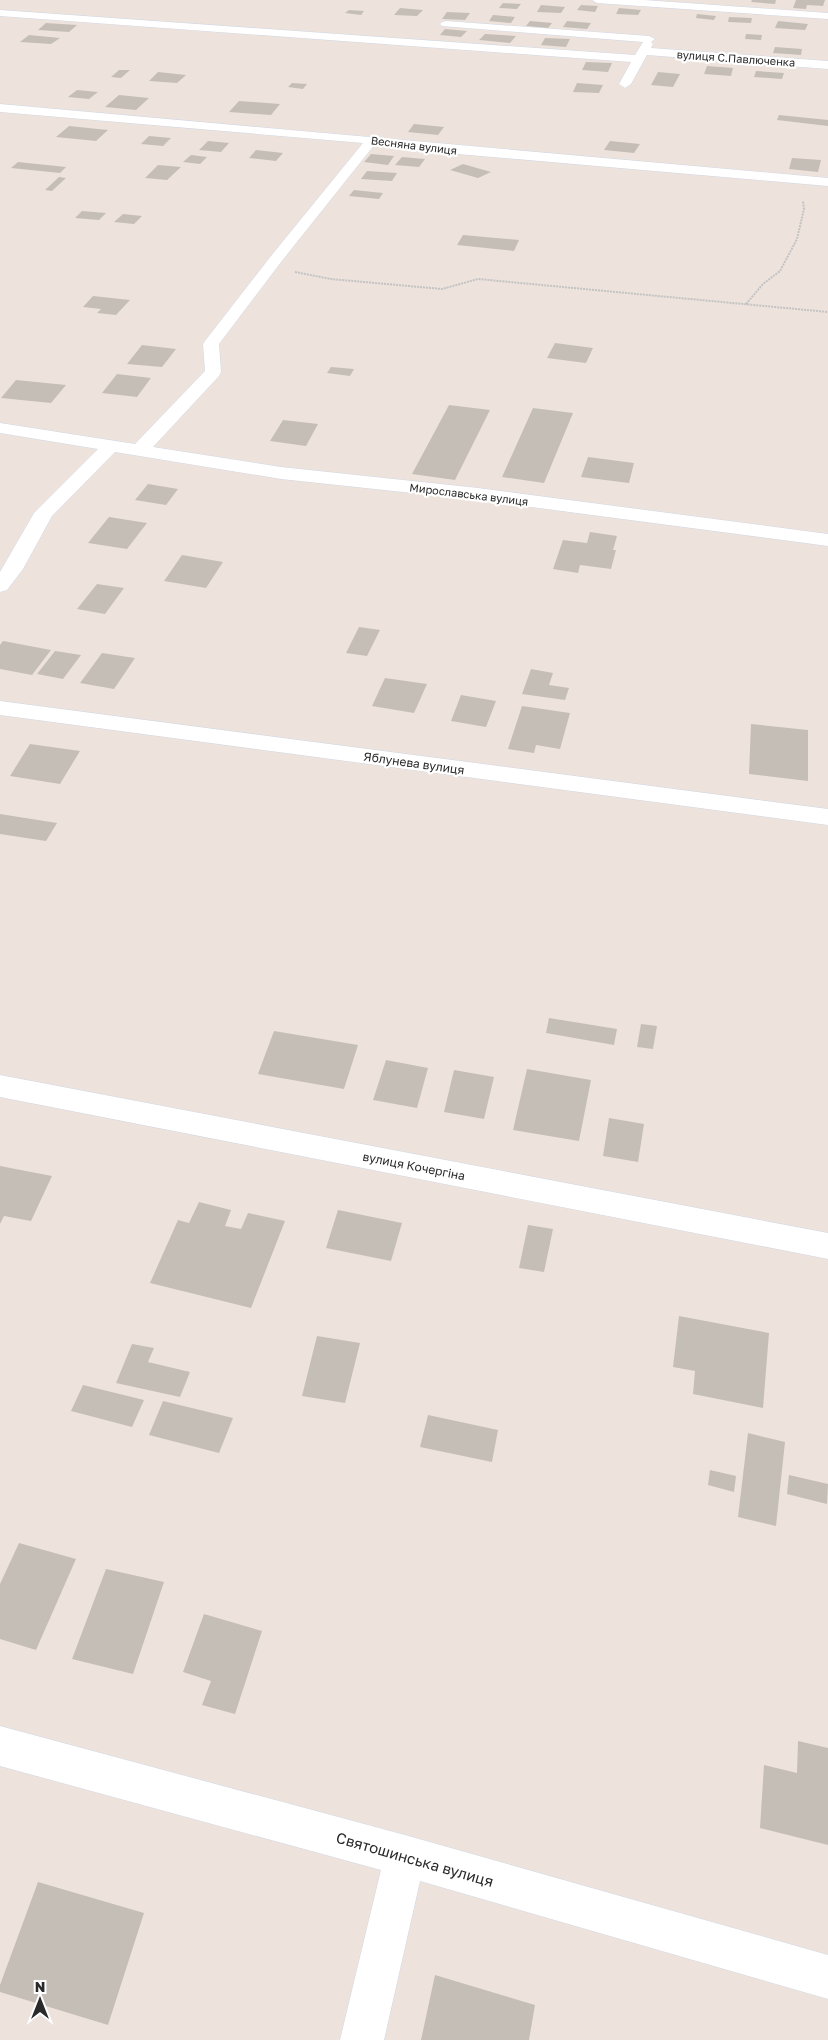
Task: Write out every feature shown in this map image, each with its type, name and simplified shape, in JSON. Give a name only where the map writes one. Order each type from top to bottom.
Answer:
[{"type":"street","points":[[597,0],[828,16]]},
{"type":"street","points":[[660,18],[667,5]]},
{"type":"street","name":"вулиця С.Павлюченка","points":[[0,13],[641,55],[828,65]]},
{"type":"street","points":[[446,24],[651,35],[625,84]]},
{"type":"street","name":"Весняна вулиця","points":[[0,108],[372,140],[446,150],[826,182]]},
{"type":"street","points":[[139,451],[213,372],[211,344],[372,140]]},
{"type":"street","name":"Мирославська вулиця","points":[[0,428],[280,473],[478,494],[828,540]]},
{"type":"street","points":[[0,586],[14,569],[44,513],[110,446]]},
{"type":"street","name":"Яблунева вулиця","points":[[0,708],[828,818]]},
{"type":"street","name":"вулиця Кочергіна","points":[[0,1086],[828,1246]]},
{"type":"street","name":"Святошинська вулиця","points":[[0,1746],[405,1856],[828,1977]]},
{"type":"street","points":[[362,2040],[405,1856]]},
{"type":"path","points":[[746,304],[763,284],[780,270],[797,239],[804,209],[803,195],[826,182]]},
{"type":"path","points":[[270,267],[331,279],[442,289],[478,279],[828,312]]},
{"type":"building","points":[[752,0],[776,0],[775,4],[751,2]]},
{"type":"building","points":[[796,0],[825,0],[823,6],[807,5],[806,9],[793,8]]},
{"type":"building","points":[[503,3],[521,4],[517,9],[499,8]]},
{"type":"building","points":[[541,5],[565,7],[561,13],[537,12]]},
{"type":"building","points":[[581,5],[598,6],[595,12],[577,10]]},
{"type":"building","points":[[400,8],[423,10],[417,16],[394,15]]},
{"type":"building","points":[[619,8],[641,10],[638,15],[616,14]]},
{"type":"building","points":[[349,10],[364,11],[361,15],[345,13]]},
{"type":"building","points":[[447,12],[470,13],[465,20],[442,19]]},
{"type":"building","points":[[697,14],[716,16],[714,20],[696,18]]},
{"type":"building","points":[[493,15],[515,17],[511,23],[489,21]]},
{"type":"building","points":[[729,17],[752,18],[751,23],[728,22]]},
{"type":"building","points":[[530,21],[552,23],[548,28],[526,26]]},
{"type":"building","points":[[567,21],[591,23],[587,29],[563,27]]},
{"type":"building","points":[[778,21],[808,24],[805,30],[775,28]]},
{"type":"building","points":[[46,23],[77,25],[69,32],[38,30]]},
{"type":"building","points":[[445,29],[467,31],[461,37],[440,35]]},
{"type":"building","points":[[485,34],[516,36],[510,43],[479,40]]},
{"type":"building","points":[[746,34],[762,35],[761,40],[745,39]]},
{"type":"building","points":[[29,35],[60,38],[51,44],[20,42]]},
{"type":"building","points":[[545,38],[570,39],[566,47],[541,45]]},
{"type":"building","points":[[775,47],[802,49],[801,55],[773,53]]},
{"type":"building","points":[[586,62],[612,63],[608,72],[582,70]]},
{"type":"building","points":[[707,66],[733,68],[731,76],[704,74]]},
{"type":"building","points":[[119,70],[130,70],[121,78],[111,77]]},
{"type":"building","points":[[756,71],[784,73],[782,79],[754,77]]},
{"type":"building","points":[[158,72],[186,75],[177,83],[149,81]]},
{"type":"building","points":[[658,72],[680,74],[673,87],[651,85]]},
{"type":"building","points":[[292,83],[307,84],[303,89],[288,87]]},
{"type":"building","points":[[577,83],[603,85],[599,93],[573,92]]},
{"type":"building","points":[[77,90],[98,92],[89,99],[68,97]]},
{"type":"building","points":[[119,95],[149,98],[136,110],[105,107]]},
{"type":"building","points":[[239,101],[280,104],[271,115],[229,112]]},
{"type":"building","points":[[779,115],[828,120],[828,126],[777,120]]},
{"type":"building","points":[[414,124],[444,127],[438,135],[408,132]]},
{"type":"building","points":[[69,126],[108,130],[96,141],[56,137]]},
{"type":"building","points":[[149,136],[171,138],[163,146],[141,144]]},
{"type":"building","points":[[208,141],[229,143],[221,152],[199,150]]},
{"type":"building","points":[[610,141],[640,144],[634,153],[604,150]]},
{"type":"building","points":[[256,150],[283,153],[276,161],[249,158]]},
{"type":"building","points":[[371,154],[394,156],[388,165],[364,162]]},
{"type":"building","points":[[191,155],[207,157],[200,164],[183,162]]},
{"type":"building","points":[[402,157],[425,159],[419,167],[395,165]]},
{"type":"building","points":[[792,158],[821,160],[818,172],[789,169]]},
{"type":"building","points":[[18,162],[66,167],[60,173],[11,168]]},
{"type":"building","points":[[463,164],[491,172],[478,178],[450,170]]},
{"type":"building","points":[[158,165],[181,167],[167,180],[145,178]]},
{"type":"building","points":[[367,171],[397,173],[392,181],[361,179]]},
{"type":"building","points":[[59,177],[66,178],[52,191],[45,190]]},
{"type":"building","points":[[354,190],[383,193],[379,199],[349,196]]},
{"type":"building","points":[[82,211],[106,213],[99,220],[75,218]]},
{"type":"building","points":[[123,214],[142,216],[134,224],[114,222]]},
{"type":"building","points":[[463,235],[519,240],[514,251],[457,245]]},
{"type":"building","points":[[93,296],[130,300],[116,315],[97,313],[101,309],[83,307]]},
{"type":"building","points":[[555,343],[593,348],[586,363],[547,358]]},
{"type":"building","points":[[142,345],[176,349],[162,367],[127,364]]},
{"type":"building","points":[[331,367],[354,369],[350,376],[327,373]]},
{"type":"building","points":[[117,374],[151,378],[137,397],[102,393]]},
{"type":"building","points":[[16,380],[66,385],[51,403],[1,398]]},
{"type":"building","points":[[449,405],[490,410],[455,480],[412,474]]},
{"type":"building","points":[[533,408],[573,413],[544,483],[502,477]]},
{"type":"building","points":[[283,420],[318,424],[306,446],[270,441]]},
{"type":"building","points":[[588,457],[634,463],[629,483],[581,477]]},
{"type":"building","points":[[148,484],[178,489],[166,505],[135,500]]},
{"type":"building","points":[[109,517],[147,523],[127,549],[88,543]]},
{"type":"building","points":[[590,532],[617,536],[613,550],[616,550],[611,569],[580,565],[578,573],[553,569],[563,540],[587,543]]},
{"type":"building","points":[[182,555],[223,562],[206,588],[164,581]]},
{"type":"building","points":[[97,584],[124,588],[105,614],[77,609]]},
{"type":"building","points":[[359,627],[380,630],[367,656],[346,653]]},
{"type":"building","points":[[3,641],[51,650],[32,675],[0,669],[0,645]]},
{"type":"building","points":[[55,651],[81,655],[63,679],[37,674]]},
{"type":"building","points":[[102,653],[135,658],[114,689],[80,683]]},
{"type":"building","points":[[531,669],[553,673],[549,685],[569,688],[565,700],[522,694]]},
{"type":"building","points":[[385,678],[427,684],[414,713],[372,706]]},
{"type":"building","points":[[461,695],[496,701],[486,727],[451,721]]},
{"type":"building","points":[[522,706],[570,713],[560,749],[536,745],[534,753],[508,749]]},
{"type":"building","points":[[751,724],[808,730],[808,781],[749,774]]},
{"type":"building","points":[[30,744],[80,751],[60,784],[10,776]]},
{"type":"building","points":[[0,814],[57,823],[46,841],[0,834]]},
{"type":"building","points":[[549,1018],[617,1029],[614,1045],[546,1033]]},
{"type":"building","points":[[641,1024],[657,1026],[653,1049],[637,1047]]},
{"type":"building","points":[[274,1031],[358,1045],[344,1089],[258,1074]]},
{"type":"building","points":[[386,1060],[428,1068],[417,1108],[373,1100]]},
{"type":"building","points":[[527,1069],[591,1080],[579,1141],[513,1130]]},
{"type":"building","points":[[454,1070],[494,1077],[484,1119],[444,1112]]},
{"type":"building","points":[[609,1118],[644,1124],[638,1162],[603,1156]]},
{"type":"building","points":[[0,1166],[52,1176],[31,1221],[4,1216],[0,1224]]},
{"type":"building","points":[[199,1202],[231,1210],[225,1226],[241,1229],[248,1213],[285,1221],[251,1308],[150,1283],[178,1220],[189,1223]]},
{"type":"building","points":[[338,1210],[402,1223],[391,1261],[326,1248]]},
{"type":"building","points":[[528,1225],[553,1229],[544,1272],[519,1268]]},
{"type":"building","points":[[679,1316],[769,1333],[763,1408],[693,1394],[695,1371],[673,1367]]},
{"type":"building","points":[[317,1336],[360,1343],[345,1403],[302,1396]]},
{"type":"building","points":[[132,1344],[154,1348],[148,1362],[190,1372],[180,1397],[116,1383]]},
{"type":"building","points":[[83,1385],[144,1400],[132,1427],[71,1411]]},
{"type":"building","points":[[163,1401],[233,1418],[219,1453],[149,1435]]},
{"type":"building","points":[[428,1415],[498,1430],[492,1462],[420,1447]]},
{"type":"building","points":[[748,1433],[785,1442],[776,1526],[738,1517]]},
{"type":"building","points":[[710,1470],[736,1476],[734,1492],[708,1485]]},
{"type":"building","points":[[789,1475],[828,1484],[827,1504],[787,1494]]},
{"type":"building","points":[[19,1543],[76,1559],[36,1650],[0,1639],[0,1584]]},
{"type":"building","points":[[106,1569],[164,1582],[133,1674],[72,1659]]},
{"type":"building","points":[[204,1614],[262,1631],[235,1714],[202,1705],[211,1681],[183,1672]]},
{"type":"building","points":[[798,1741],[828,1748],[828,1845],[760,1828],[764,1765],[797,1773]]},
{"type":"building","points":[[38,1882],[144,1913],[108,2025],[0,1992],[0,1985]]},
{"type":"building","points":[[435,1975],[535,2005],[529,2040],[421,2040]]}]
